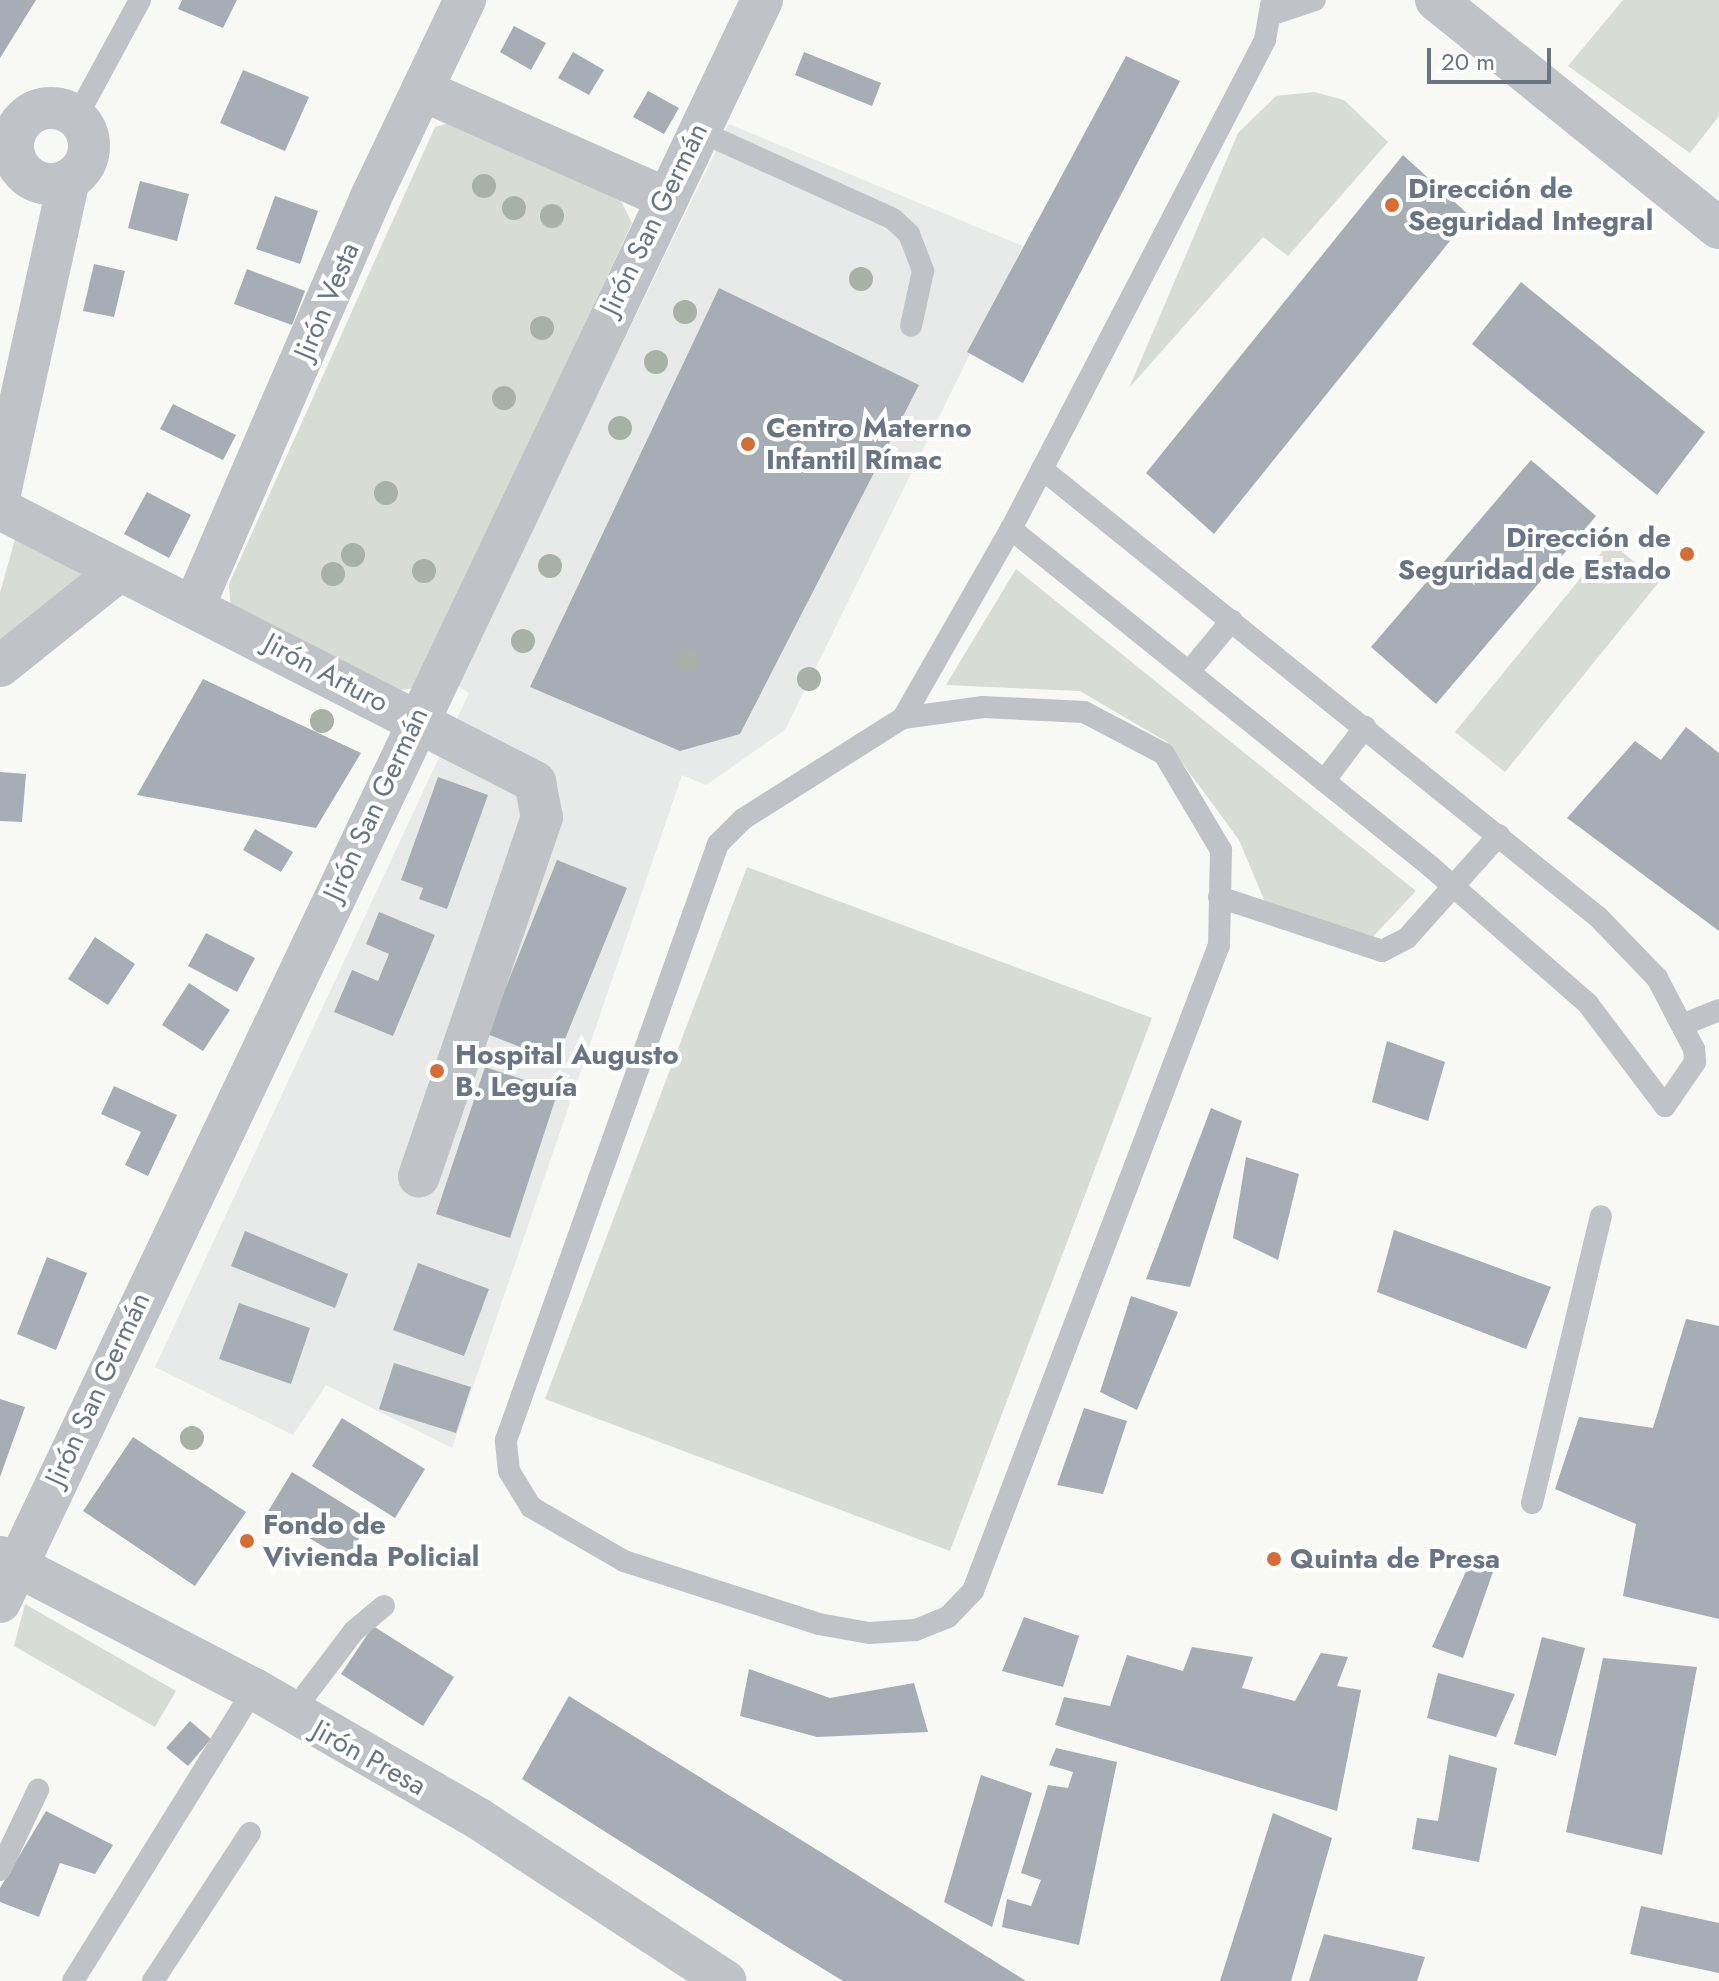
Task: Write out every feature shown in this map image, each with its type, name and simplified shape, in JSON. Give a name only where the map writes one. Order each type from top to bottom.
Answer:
[{"type":"street","name":"Jirón Vesta","points":[[195,604],[422,90],[465,0]]},
{"type":"street","points":[[1436,0],[1719,228]]},
{"type":"street","name":"Jirón San Germán","points":[[0,1602],[8,1559],[416,719],[664,197],[765,3]]},
{"type":"street","points":[[422,90],[664,197]]},
{"type":"street","points":[[0,493],[69,180],[89,151],[76,118],[42,109],[15,133],[19,168],[42,182],[69,180]]},
{"type":"street","name":"Jirón Arturo","points":[[0,509],[119,571],[195,604],[535,782],[542,803],[419,1177]]},
{"type":"street","points":[[0,666],[119,571]]},
{"type":"street","name":"Jirón Presa","points":[[8,1559],[254,1689],[291,1714],[479,1819],[726,1981]]},
{"type":"lane","points":[[76,118],[140,0]]},
{"type":"lane","points":[[903,718],[1011,529],[1273,7],[1315,0]]},
{"type":"lane","points":[[697,130],[893,219],[909,234],[923,271],[911,326]]},
{"type":"lane","points":[[1011,529],[1454,888],[1588,1004],[1665,1106],[1695,1062],[1682,1025],[1657,978],[1598,917],[1042,469]]},
{"type":"lane","points":[[1189,672],[1232,620]]},
{"type":"lane","points":[[983,707],[1084,712],[1164,754],[1221,850],[1219,945],[973,1591],[948,1617],[915,1630],[869,1633],[819,1624],[624,1561],[531,1507],[509,1471],[506,1440],[718,844],[743,819],[903,718],[983,707]]},
{"type":"lane","points":[[1324,781],[1365,727]]},
{"type":"lane","points":[[1219,897],[1382,951],[1407,938],[1499,835]]},
{"type":"lane","points":[[1682,1025],[1719,1010]]},
{"type":"lane","points":[[1532,1503],[1601,1216]]},
{"type":"lane","points":[[291,1714],[354,1631],[384,1606]]},
{"type":"lane","points":[[73,1981],[254,1689]]},
{"type":"lane","points":[[0,1870],[38,1790]]},
{"type":"lane","points":[[153,1981],[250,1833]]},
{"type":"shaded area","points":[[1623,0],[1719,0],[1719,116],[1690,153],[1568,66]]},
{"type":"shaded area","points":[[1314,92],[1344,100],[1388,142],[1288,256],[1263,237],[1129,388],[1238,133],[1276,96]]},
{"type":"shaded area","points":[[452,122],[618,195],[632,223],[415,688],[384,692],[231,613],[229,584],[435,127]]},
{"type":"shaded area","points":[[729,124],[1023,246],[785,730],[706,785],[682,775],[452,1448],[326,1385],[293,1435],[155,1367],[469,693],[456,685]]},
{"type":"shaded area","points":[[15,539],[88,571],[0,652],[0,593]]},
{"type":"shaded area","points":[[1610,542],[1659,582],[1505,772],[1455,732]]},
{"type":"shaded area","points":[[1016,569],[1416,891],[1365,945],[1265,902],[1239,840],[1167,742],[1080,691],[946,685]]},
{"type":"shaded area","points":[[747,867],[1152,1018],[950,1551],[545,1399]]},
{"type":"shaded area","points":[[25,1604],[176,1691],[155,1727],[14,1646]]},
{"type":"building","points":[[0,0],[36,0],[0,58]]},
{"type":"building","points":[[182,0],[237,0],[223,28],[178,9]]},
{"type":"building","points":[[514,26],[546,43],[531,70],[500,52]]},
{"type":"building","points":[[573,52],[604,70],[589,95],[558,78]]},
{"type":"building","points":[[804,52],[881,83],[872,106],[795,75]]},
{"type":"building","points":[[1126,56],[1180,81],[1023,383],[967,352]]},
{"type":"building","points":[[243,70],[309,97],[285,151],[220,123]]},
{"type":"building","points":[[648,91],[679,108],[664,134],[633,117]]},
{"type":"building","points":[[1403,155],[1470,216],[1214,534],[1146,473]]},
{"type":"building","points":[[140,181],[189,194],[177,241],[128,228]]},
{"type":"building","points":[[275,196],[318,211],[300,264],[256,249]]},
{"type":"building","points":[[94,264],[125,271],[114,317],[83,311]]},
{"type":"building","points":[[247,269],[305,291],[292,325],[234,304]]},
{"type":"building","points":[[1521,282],[1705,432],[1657,495],[1472,344]]},
{"type":"building","points":[[719,288],[919,385],[740,734],[680,751],[530,687]]},
{"type":"building","points":[[173,404],[236,435],[223,460],[160,429]]},
{"type":"building","points":[[1531,460],[1596,516],[1436,704],[1371,647]]},
{"type":"building","points":[[147,492],[191,515],[169,558],[124,534]]},
{"type":"building","points":[[203,679],[361,753],[316,828],[137,795]]},
{"type":"building","points":[[1686,727],[1719,753],[1719,931],[1567,818],[1635,741],[1661,760]]},
{"type":"building","points":[[0,772],[26,774],[22,822],[0,821]]},
{"type":"building","points":[[438,777],[488,795],[447,909],[419,899],[423,888],[401,880]]},
{"type":"building","points":[[255,829],[293,852],[281,872],[243,850]]},
{"type":"building","points":[[557,860],[627,888],[556,1061],[487,1034]]},
{"type":"building","points":[[379,912],[435,935],[393,1036],[334,1012],[352,970],[378,981],[389,954],[366,944]]},
{"type":"building","points":[[206,933],[255,958],[237,992],[188,966]]},
{"type":"building","points":[[95,937],[135,964],[108,1005],[68,979]]},
{"type":"building","points":[[189,983],[230,1010],[203,1051],[162,1025]]},
{"type":"building","points":[[1387,1041],[1445,1062],[1428,1121],[1372,1102]]},
{"type":"building","points":[[485,1067],[558,1091],[510,1238],[436,1214]]},
{"type":"building","points":[[114,1086],[177,1115],[148,1176],[125,1165],[141,1132],[101,1114]]},
{"type":"building","points":[[1211,1108],[1242,1121],[1190,1287],[1146,1279]]},
{"type":"building","points":[[1246,1157],[1299,1174],[1278,1260],[1233,1238]]},
{"type":"building","points":[[1394,1230],[1551,1287],[1526,1349],[1377,1292]]},
{"type":"building","points":[[245,1231],[348,1274],[335,1308],[231,1266]]},
{"type":"building","points":[[47,1257],[87,1273],[56,1350],[17,1334]]},
{"type":"building","points":[[418,1263],[489,1289],[464,1356],[393,1330]]},
{"type":"building","points":[[1131,1296],[1178,1312],[1137,1410],[1100,1392]]},
{"type":"building","points":[[239,1303],[310,1328],[291,1384],[219,1359]]},
{"type":"building","points":[[1686,1319],[1719,1326],[1719,1619],[1623,1596],[1636,1524],[1555,1489],[1579,1417],[1653,1428]]},
{"type":"building","points":[[394,1363],[471,1387],[456,1433],[379,1409]]},
{"type":"building","points":[[0,1399],[25,1407],[0,1477]]},
{"type":"building","points":[[1084,1408],[1127,1421],[1103,1494],[1057,1485]]},
{"type":"building","points":[[342,1418],[425,1469],[395,1518],[312,1466]]},
{"type":"building","points":[[133,1437],[246,1512],[195,1586],[83,1511]]},
{"type":"building","points":[[292,1472],[370,1520],[346,1560],[267,1513]]},
{"type":"building","points":[[1472,1558],[1496,1563],[1463,1658],[1432,1647]]},
{"type":"building","points":[[1024,1617],[1079,1636],[1063,1687],[1002,1671]]},
{"type":"building","points":[[373,1626],[454,1677],[423,1726],[341,1674]]},
{"type":"building","points":[[1542,1637],[1585,1648],[1556,1756],[1514,1744]]},
{"type":"building","points":[[1192,1647],[1253,1657],[1242,1688],[1295,1701],[1321,1653],[1348,1657],[1337,1686],[1361,1690],[1337,1811],[1055,1725],[1064,1697],[1110,1706],[1127,1655],[1183,1671]]},
{"type":"building","points":[[1603,1658],[1697,1667],[1662,1855],[1566,1832]]},
{"type":"building","points":[[749,1669],[830,1698],[914,1683],[928,1732],[817,1737],[740,1716]]},
{"type":"building","points":[[1438,1673],[1515,1694],[1496,1737],[1427,1718]]},
{"type":"building","points":[[569,1696],[1026,1981],[843,1981],[776,1940],[522,1779]]},
{"type":"building","points":[[190,1721],[211,1739],[188,1766],[166,1748]]},
{"type":"building","points":[[1056,1748],[1117,1762],[1079,1945],[1002,1927],[1007,1899],[1031,1906],[1041,1880],[1021,1873],[1048,1785],[1068,1788],[1073,1772],[1049,1765]]},
{"type":"building","points":[[1449,1755],[1497,1768],[1479,1862],[1412,1849],[1417,1818],[1438,1821]]},
{"type":"building","points":[[981,1775],[1032,1793],[992,1927],[944,1902]]},
{"type":"building","points":[[46,1811],[113,1845],[95,1874],[60,1863],[39,1917],[0,1902],[0,1888]]},
{"type":"building","points":[[1273,1813],[1332,1838],[1291,1981],[1220,1981]]},
{"type":"building","points":[[1641,1906],[1719,1923],[1719,1973],[1630,1954]]},
{"type":"building","points":[[1324,1934],[1425,1957],[1417,1981],[1309,1981]]},
{"type":"place","name":"Dirección de Seguridad Integral","points":[[1392,205]]},
{"type":"place","name":"Centro Materno Infantil Rímac","points":[[748,444]]},
{"type":"place","name":"Dirección de Seguridad de Estado","points":[[1687,554]]},
{"type":"place","name":"Hospital Augusto B. Leguía","points":[[437,1071]]},
{"type":"place","name":"Fondo de Vivienda Policial","points":[[247,1541]]},
{"type":"place","name":"Quinta de Presa","points":[[1274,1559]]}]
